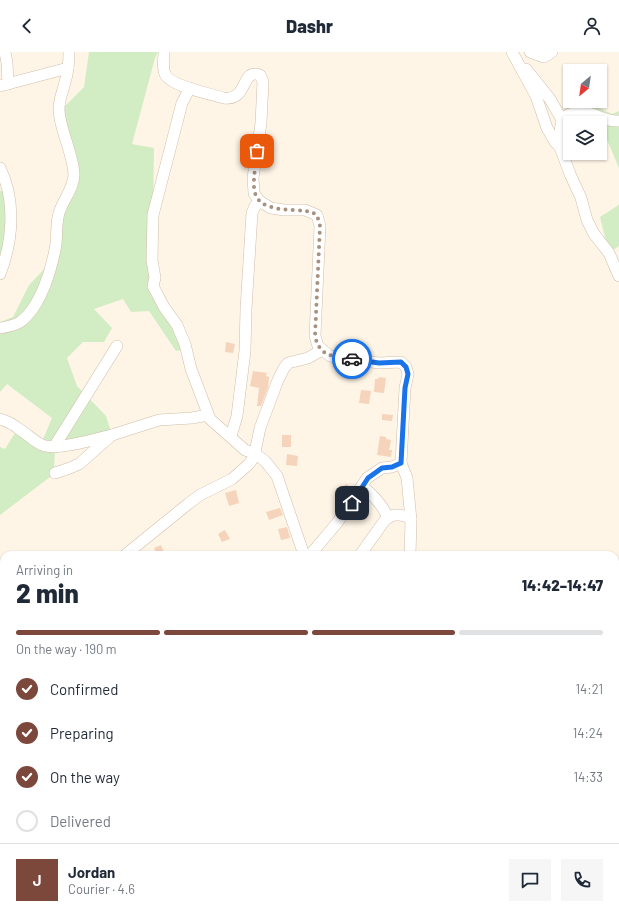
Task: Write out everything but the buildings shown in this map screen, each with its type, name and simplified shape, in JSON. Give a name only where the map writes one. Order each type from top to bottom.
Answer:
[{"type":"street","points":[[5,52],[7,63],[4,85],[68,68]]},
{"type":"street","points":[[0,328],[13,326],[24,319],[42,292],[50,273],[56,245],[58,215],[73,182],[74,175],[59,112],[60,101],[68,68],[69,52]]},
{"type":"street","points":[[164,52],[164,70],[167,77],[190,88],[224,98],[232,98],[240,92],[248,77],[254,74],[260,75],[263,82],[253,185],[254,192],[260,201],[276,209],[305,210],[317,215],[320,226],[315,336],[318,346],[330,356],[379,363],[401,362],[404,364],[408,374],[405,388],[401,463],[407,478],[410,518],[410,551]]},
{"type":"street","points":[[530,52],[544,57],[552,52]]},
{"type":"street","points":[[516,56],[550,99],[562,120]]},
{"type":"street","points":[[516,56],[536,96],[547,128],[555,142],[560,147]]},
{"type":"street","points":[[190,88],[182,103],[153,215],[152,260],[155,278],[153,286],[164,307],[177,325],[185,344],[191,369],[197,381],[210,419],[246,450],[254,453],[270,467],[277,476],[303,551]]},
{"type":"street","points":[[619,121],[612,121],[590,113],[572,113],[562,120],[560,126],[560,147],[581,198],[587,220],[594,234],[609,253],[619,276]]},
{"type":"street","points":[[0,168],[9,193],[10,215],[9,244],[7,255],[0,274]]},
{"type":"street","points":[[231,436],[237,416],[245,350],[252,212],[254,206],[260,201]]},
{"type":"street","points":[[54,447],[117,346]]},
{"type":"street","points":[[131,551],[200,495],[237,475],[249,464],[254,457],[260,428],[284,368],[288,363],[308,358],[322,350]]},
{"type":"street","points":[[0,418],[41,444],[47,447],[54,447],[112,435],[159,420],[192,418],[208,414]]},
{"type":"street","points":[[55,472],[78,464],[112,435]]},
{"type":"street","points":[[313,551],[337,523],[368,478],[382,468],[392,467],[401,463]]},
{"type":"street","points":[[362,486],[381,505],[388,518]]},
{"type":"street","points":[[363,551],[388,518],[397,515],[410,518]]},
{"type":"green space","points":[[89,52],[158,52],[155,58],[132,144],[154,148],[152,270],[171,316],[182,350],[176,351],[149,311],[131,312],[123,299],[94,309],[112,328],[104,342],[83,342],[67,358],[77,386],[106,416],[112,435],[55,447],[54,474],[0,515],[0,447],[5,449],[18,428],[41,444],[52,418],[7,384],[0,392],[0,322],[13,317],[29,285],[53,260],[73,182],[61,120],[65,106],[84,87]]},
{"type":"green space","points":[[568,108],[600,108],[612,114],[619,111],[619,168],[607,140],[607,116],[572,116]]},
{"type":"green space","points":[[0,191],[3,191],[9,244],[0,274]]},
{"type":"green space","points":[[619,204],[619,246],[609,253],[600,217]]},
{"type":"way so far","points":[[257,151],[253,178],[256,198],[271,208],[297,211],[305,210],[317,215],[320,226],[315,319],[316,341],[318,346],[330,356],[352,359]]},
{"type":"route","points":[[352,359],[379,363],[401,362],[406,367],[408,374],[403,409],[401,463],[392,467],[382,468],[368,478],[352,503]]}]
